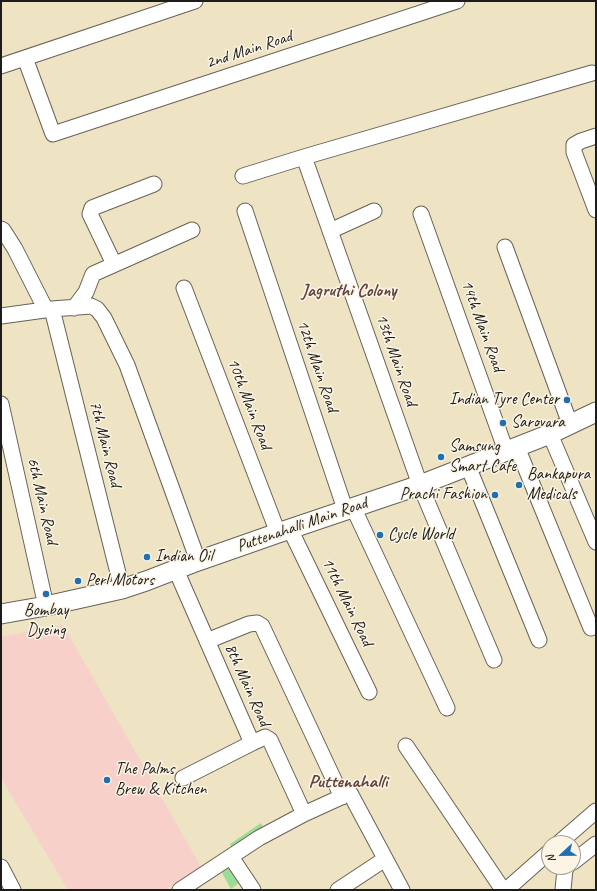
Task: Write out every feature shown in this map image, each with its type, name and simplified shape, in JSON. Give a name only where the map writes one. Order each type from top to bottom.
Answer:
[{"type":"main road","name":"Puttenahalli Main Road","points":[[1,614],[46,606],[122,589],[349,508],[420,485],[550,434],[596,412]]},
{"type":"street","points":[[1,66],[195,1]]},
{"type":"street","name":"2nd Main Road","points":[[25,58],[53,134],[458,1]]},
{"type":"street","points":[[243,176],[592,74]]},
{"type":"street","points":[[596,136],[574,145],[574,152],[596,210]]},
{"type":"street","name":"13th Main Road","points":[[304,157],[420,485],[494,660]]},
{"type":"street","points":[[114,264],[90,214],[92,208],[154,184]]},
{"type":"street","name":"12th Main Road","points":[[245,211],[349,508],[447,708]]},
{"type":"street","points":[[330,231],[374,211]]},
{"type":"street","name":"14th Main Road","points":[[422,214],[512,449],[591,628]]},
{"type":"street","name":"7th Main Road","points":[[1,229],[15,249],[49,310],[122,589]]},
{"type":"street","points":[[74,308],[86,292],[93,274],[192,230]]},
{"type":"street","points":[[505,247],[570,424]]},
{"type":"street","name":"10th Main Road","points":[[184,288],[284,531]]},
{"type":"street","points":[[1,316],[90,306],[97,309],[104,318],[123,358],[169,479],[198,561]]},
{"type":"street","name":"6th Main Road","points":[[1,404],[46,606]]},
{"type":"street","points":[[550,434],[596,542]]},
{"type":"street","points":[[468,466],[539,640]]},
{"type":"street","name":"11th Main Road","points":[[284,531],[369,692]]},
{"type":"street","name":"8th Main Road","points":[[176,570],[252,743],[265,737],[270,740],[304,814]]},
{"type":"street","points":[[207,641],[249,624],[257,623],[262,626],[342,797]]},
{"type":"street","points":[[183,778],[252,743]]},
{"type":"street","points":[[406,746],[505,890],[541,859]]},
{"type":"street","points":[[180,890],[259,838],[304,814],[350,793],[402,890]]},
{"type":"street","points":[[568,835],[596,810]]},
{"type":"street","points":[[581,856],[596,844]]},
{"type":"street","points":[[231,857],[253,890]]},
{"type":"street","points":[[338,890],[385,859]]},
{"type":"street","points":[[1,867],[13,890]]},
{"type":"street","points":[[563,890],[564,875]]},
{"type":"shaded area","points":[[63,625],[201,867],[165,890],[68,890],[1,778],[1,637]]},
{"type":"green space","points":[[261,823],[264,829],[233,851],[230,844]]},
{"type":"green space","points":[[231,866],[240,882],[231,889],[222,873]]},
{"type":"place","name":"Indian Tyre Center","points":[[567,400]]},
{"type":"place","name":"Sarovara","points":[[503,423]]},
{"type":"place","name":"Samsung Smart Cafe","points":[[441,457]]},
{"type":"place","name":"Bankapura Medicals","points":[[519,485]]},
{"type":"place","name":"Prachi Fashion","points":[[495,495]]},
{"type":"place","name":"Cycle World","points":[[380,535]]},
{"type":"place","name":"Indian Oil","points":[[147,557]]},
{"type":"place","name":"Perl Motors","points":[[78,581]]},
{"type":"place","name":"Bombay Dyeing","points":[[46,594]]},
{"type":"place","name":"The Palms Brew & Kitchen","points":[[107,780]]},
{"type":"district","name":"Jagruthi Colony","points":[[349,291]]},
{"type":"district","name":"Puttenahalli","points":[[348,782]]}]
